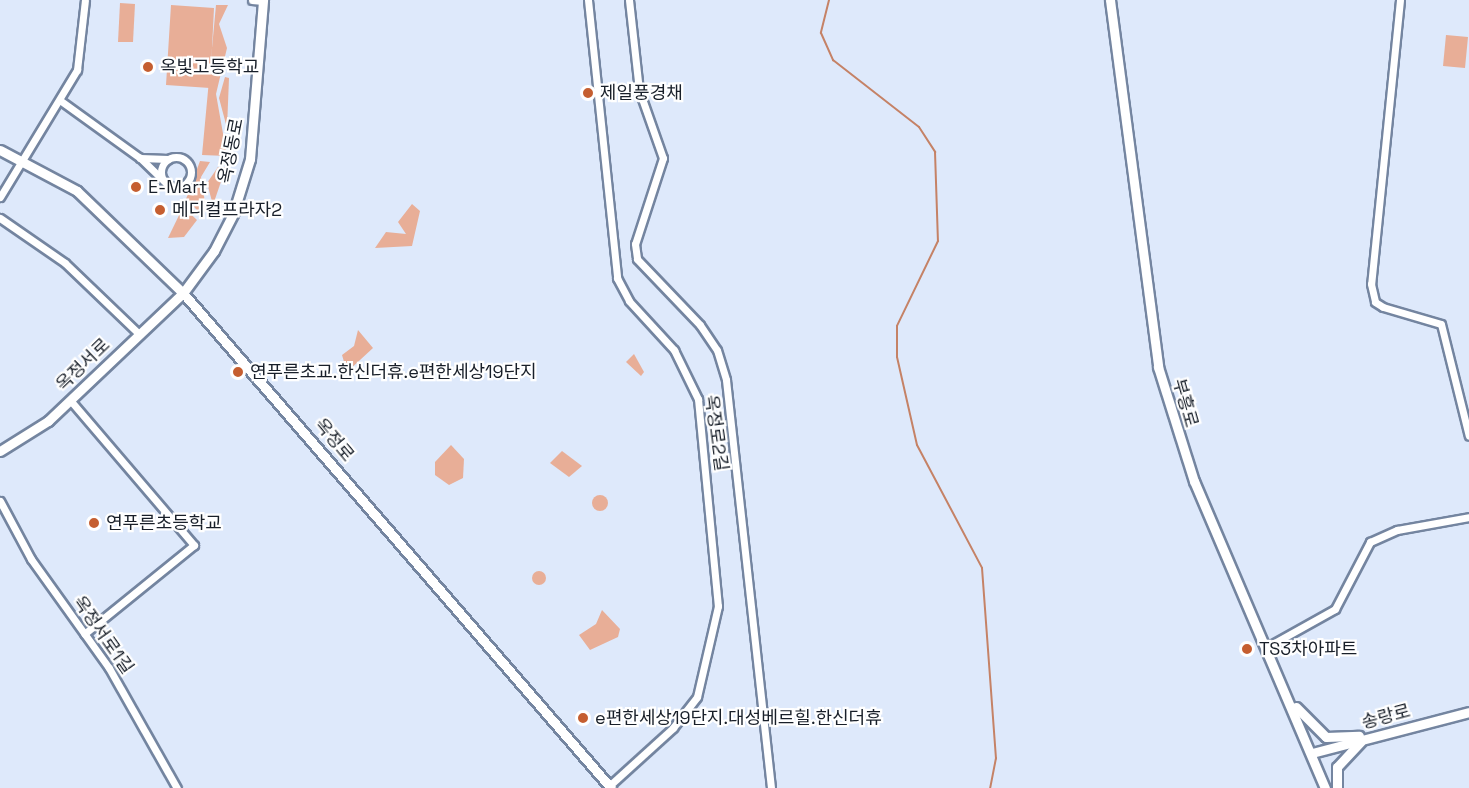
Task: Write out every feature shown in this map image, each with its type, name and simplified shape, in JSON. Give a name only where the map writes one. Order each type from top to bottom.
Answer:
[{"type":"main road","name":"부흥로","points":[[1110,0],[1158,367],[1194,481],[1267,647],[1325,788]]},
{"type":"main road","name":"옥정동로","points":[[183,293],[214,251],[243,183],[257,102],[263,1]]},
{"type":"main road","name":"옥정로","points":[[3,152],[23,160],[77,192],[112,220],[183,293],[609,787]]},
{"type":"main road","name":"옥정서로","points":[[0,451],[70,400],[183,293]]},
{"type":"main road","points":[[1287,696],[1326,737],[1394,732]]},
{"type":"main road","name":"송랑로","points":[[1312,753],[1469,712]]},
{"type":"main road","points":[[1337,788],[1337,768],[1361,741]]},
{"type":"street","points":[[0,197],[61,101],[80,61],[85,0]]},
{"type":"street","points":[[252,0],[263,1]]},
{"type":"street","name":"옥정로2길","points":[[588,0],[617,278],[629,301],[674,350],[698,399],[718,606],[697,697],[673,728],[609,787]]},
{"type":"street","points":[[629,0],[639,90],[663,158],[635,244],[638,259],[700,325],[717,350],[726,380],[771,788]]},
{"type":"street","points":[[1400,0],[1371,284],[1375,302],[1383,307],[1441,324],[1469,436]]},
{"type":"street","points":[[61,101],[140,158],[164,182],[177,187],[190,178],[188,164],[174,158],[140,158]]},
{"type":"street","points":[[164,182],[161,169],[174,158]]},
{"type":"street","points":[[0,218],[65,263],[139,334]]},
{"type":"street","points":[[70,400],[194,545],[84,634]]},
{"type":"street","name":"옥정서로1길","points":[[0,501],[31,559],[84,634],[147,731],[177,788]]},
{"type":"street","points":[[1267,647],[1335,609],[1370,542],[1397,530],[1469,517]]},
{"type":"shaded area","points":[[120,3],[135,4],[133,42],[118,42]]},
{"type":"shaded area","points":[[171,5],[214,8],[210,88],[166,85]]},
{"type":"shaded area","points":[[216,5],[228,5],[219,24],[227,48],[216,94],[227,156],[202,155]]},
{"type":"shaded area","points":[[1446,35],[1468,37],[1465,68],[1443,66]]},
{"type":"shaded area","points":[[225,77],[229,78],[227,128],[219,98]]},
{"type":"shaded area","points":[[200,161],[210,162],[201,177],[206,209],[202,215],[186,199]]},
{"type":"shaded area","points":[[218,167],[226,167],[213,205],[207,183]]},
{"type":"shaded area","points":[[412,204],[420,211],[412,246],[375,248],[386,232],[406,234],[398,222]]},
{"type":"shaded area","points":[[183,207],[197,220],[184,237],[168,238]]},
{"type":"shaded area","points":[[358,330],[373,348],[347,372],[342,355],[354,346]]},
{"type":"shaded area","points":[[634,354],[644,372],[641,376],[626,362]]},
{"type":"shaded area","points":[[451,445],[464,459],[463,478],[449,485],[435,475],[435,462]]},
{"type":"shaded area","points":[[562,451],[582,466],[569,477],[550,463]]},
{"type":"shaded area","points":[[600,495],[608,503],[600,511],[592,503]]},
{"type":"shaded area","points":[[539,571],[544,573],[546,578],[544,583],[539,585],[534,583],[532,578],[534,573]]},
{"type":"shaded area","points":[[602,610],[620,629],[618,637],[590,650],[579,635],[596,624]]},
{"type":"waterway","points":[[829,0],[821,33],[833,60],[919,127],[935,152],[938,241],[897,326],[897,357],[917,445],[982,568],[996,758],[990,788]]},
{"type":"place","name":"옥빛고등학교","points":[[148,67]]},
{"type":"place","name":"제일풍경채","points":[[588,93]]},
{"type":"place","name":"E-Mart","points":[[136,187]]},
{"type":"place","name":"메디컬프라자2","points":[[160,210]]},
{"type":"place","name":"연푸른초교.한신더휴.e편한세상19단지","points":[[238,372]]},
{"type":"place","name":"연푸른초등학교","points":[[94,523]]},
{"type":"place","name":"TS3차아파트","points":[[1247,649]]},
{"type":"place","name":"e편한세상19단지.대성베르힐.한신더휴","points":[[583,718]]}]
